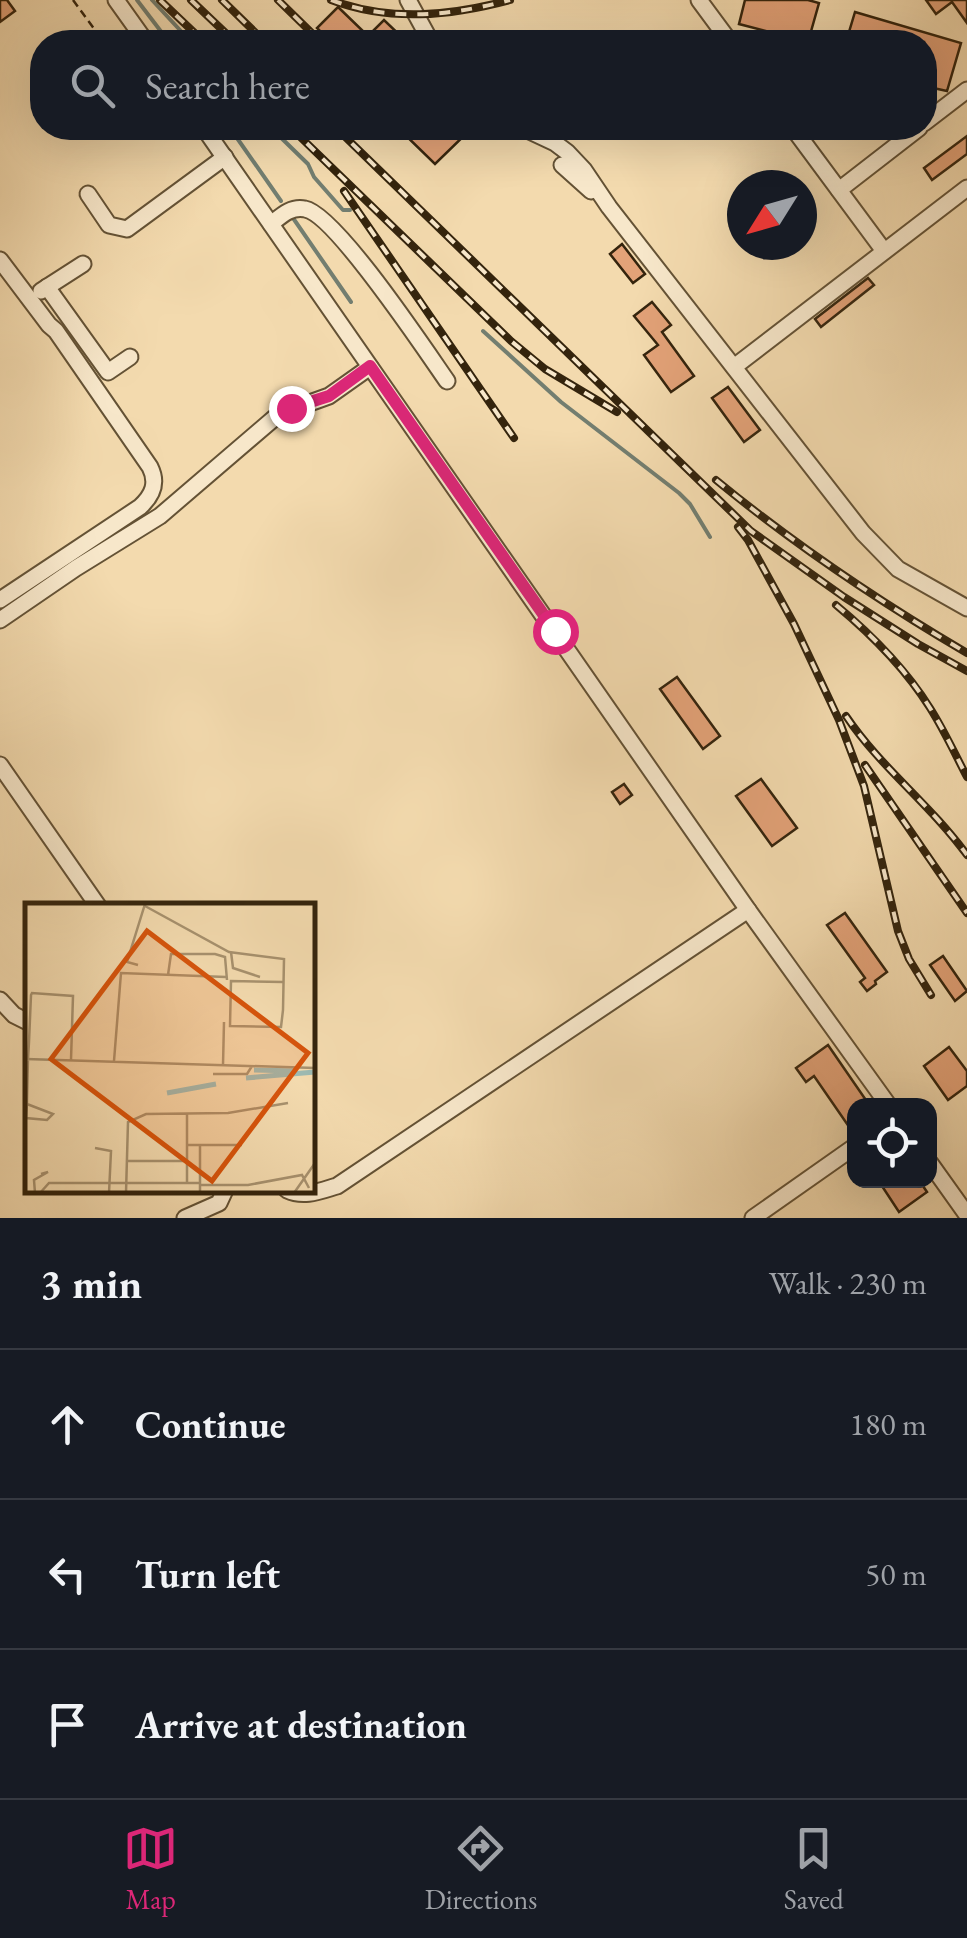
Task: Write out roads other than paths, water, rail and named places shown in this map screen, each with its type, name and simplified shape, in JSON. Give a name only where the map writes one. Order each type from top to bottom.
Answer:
[{"type":"lane","points":[[116,0],[137,30]]},
{"type":"lane","points":[[408,0],[424,30]]},
{"type":"lane","points":[[699,0],[721,30]]},
{"type":"lane","points":[[937,114],[967,90]]},
{"type":"lane","points":[[212,140],[883,1098]]},
{"type":"lane","points":[[550,140],[584,170],[886,559],[967,608]]},
{"type":"lane","points":[[802,140],[884,251]]},
{"type":"lane","points":[[840,190],[904,140]]},
{"type":"lane","points":[[88,194],[109,225],[127,229],[224,157]]},
{"type":"lane","points":[[562,165],[610,207]]},
{"type":"lane","points":[[734,367],[966,191]]},
{"type":"lane","points":[[271,224],[285,213],[301,208],[323,219],[378,284],[447,381]]},
{"type":"lane","points":[[0,260],[56,331],[150,467],[154,486],[140,507],[0,600]]},
{"type":"lane","points":[[29,298],[83,264]]},
{"type":"lane","points":[[47,287],[108,372],[130,356]]},
{"type":"lane","points":[[0,620],[160,516],[280,414],[329,396],[370,366]]},
{"type":"lane","points":[[0,765],[96,903]]},
{"type":"lane","points":[[315,1192],[337,1186],[748,910]]},
{"type":"lane","points":[[0,1000],[25,1020]]},
{"type":"lane","points":[[753,1218],[847,1152]]},
{"type":"lane","points":[[937,1172],[967,1215]]},
{"type":"lane","points":[[185,1218],[219,1203],[223,1193]]},
{"type":"waterway","points":[[137,0],[160,30]]},
{"type":"waterway","points":[[152,0],[180,30]]},
{"type":"waterway","points":[[238,140],[281,201]]},
{"type":"waterway","points":[[283,140],[308,164],[314,177],[343,210],[350,210]]},
{"type":"waterway","points":[[293,218],[351,302]]},
{"type":"waterway","points":[[483,331],[561,402],[679,493],[710,537]]},
{"type":"railway","points":[[160,0],[191,30]]},
{"type":"railway","points":[[191,0],[222,30]]},
{"type":"railway","points":[[222,0],[253,30]]},
{"type":"railway","points":[[278,0],[309,30]]},
{"type":"railway","points":[[331,0],[398,14],[443,13],[510,0]]},
{"type":"railway","points":[[303,140],[511,341],[545,369],[617,412]]},
{"type":"railway","points":[[348,140],[751,531],[844,597],[967,671]]},
{"type":"railway","points":[[344,191],[514,438]]},
{"type":"railway","points":[[716,480],[838,571],[967,653]]},
{"type":"railway","points":[[738,527],[794,624],[839,720],[864,786],[898,931],[909,959],[931,995]]},
{"type":"railway","points":[[836,605],[910,679],[935,716],[967,777]]},
{"type":"railway","points":[[846,716],[967,855]]},
{"type":"railway","points":[[865,765],[967,913]]}]
